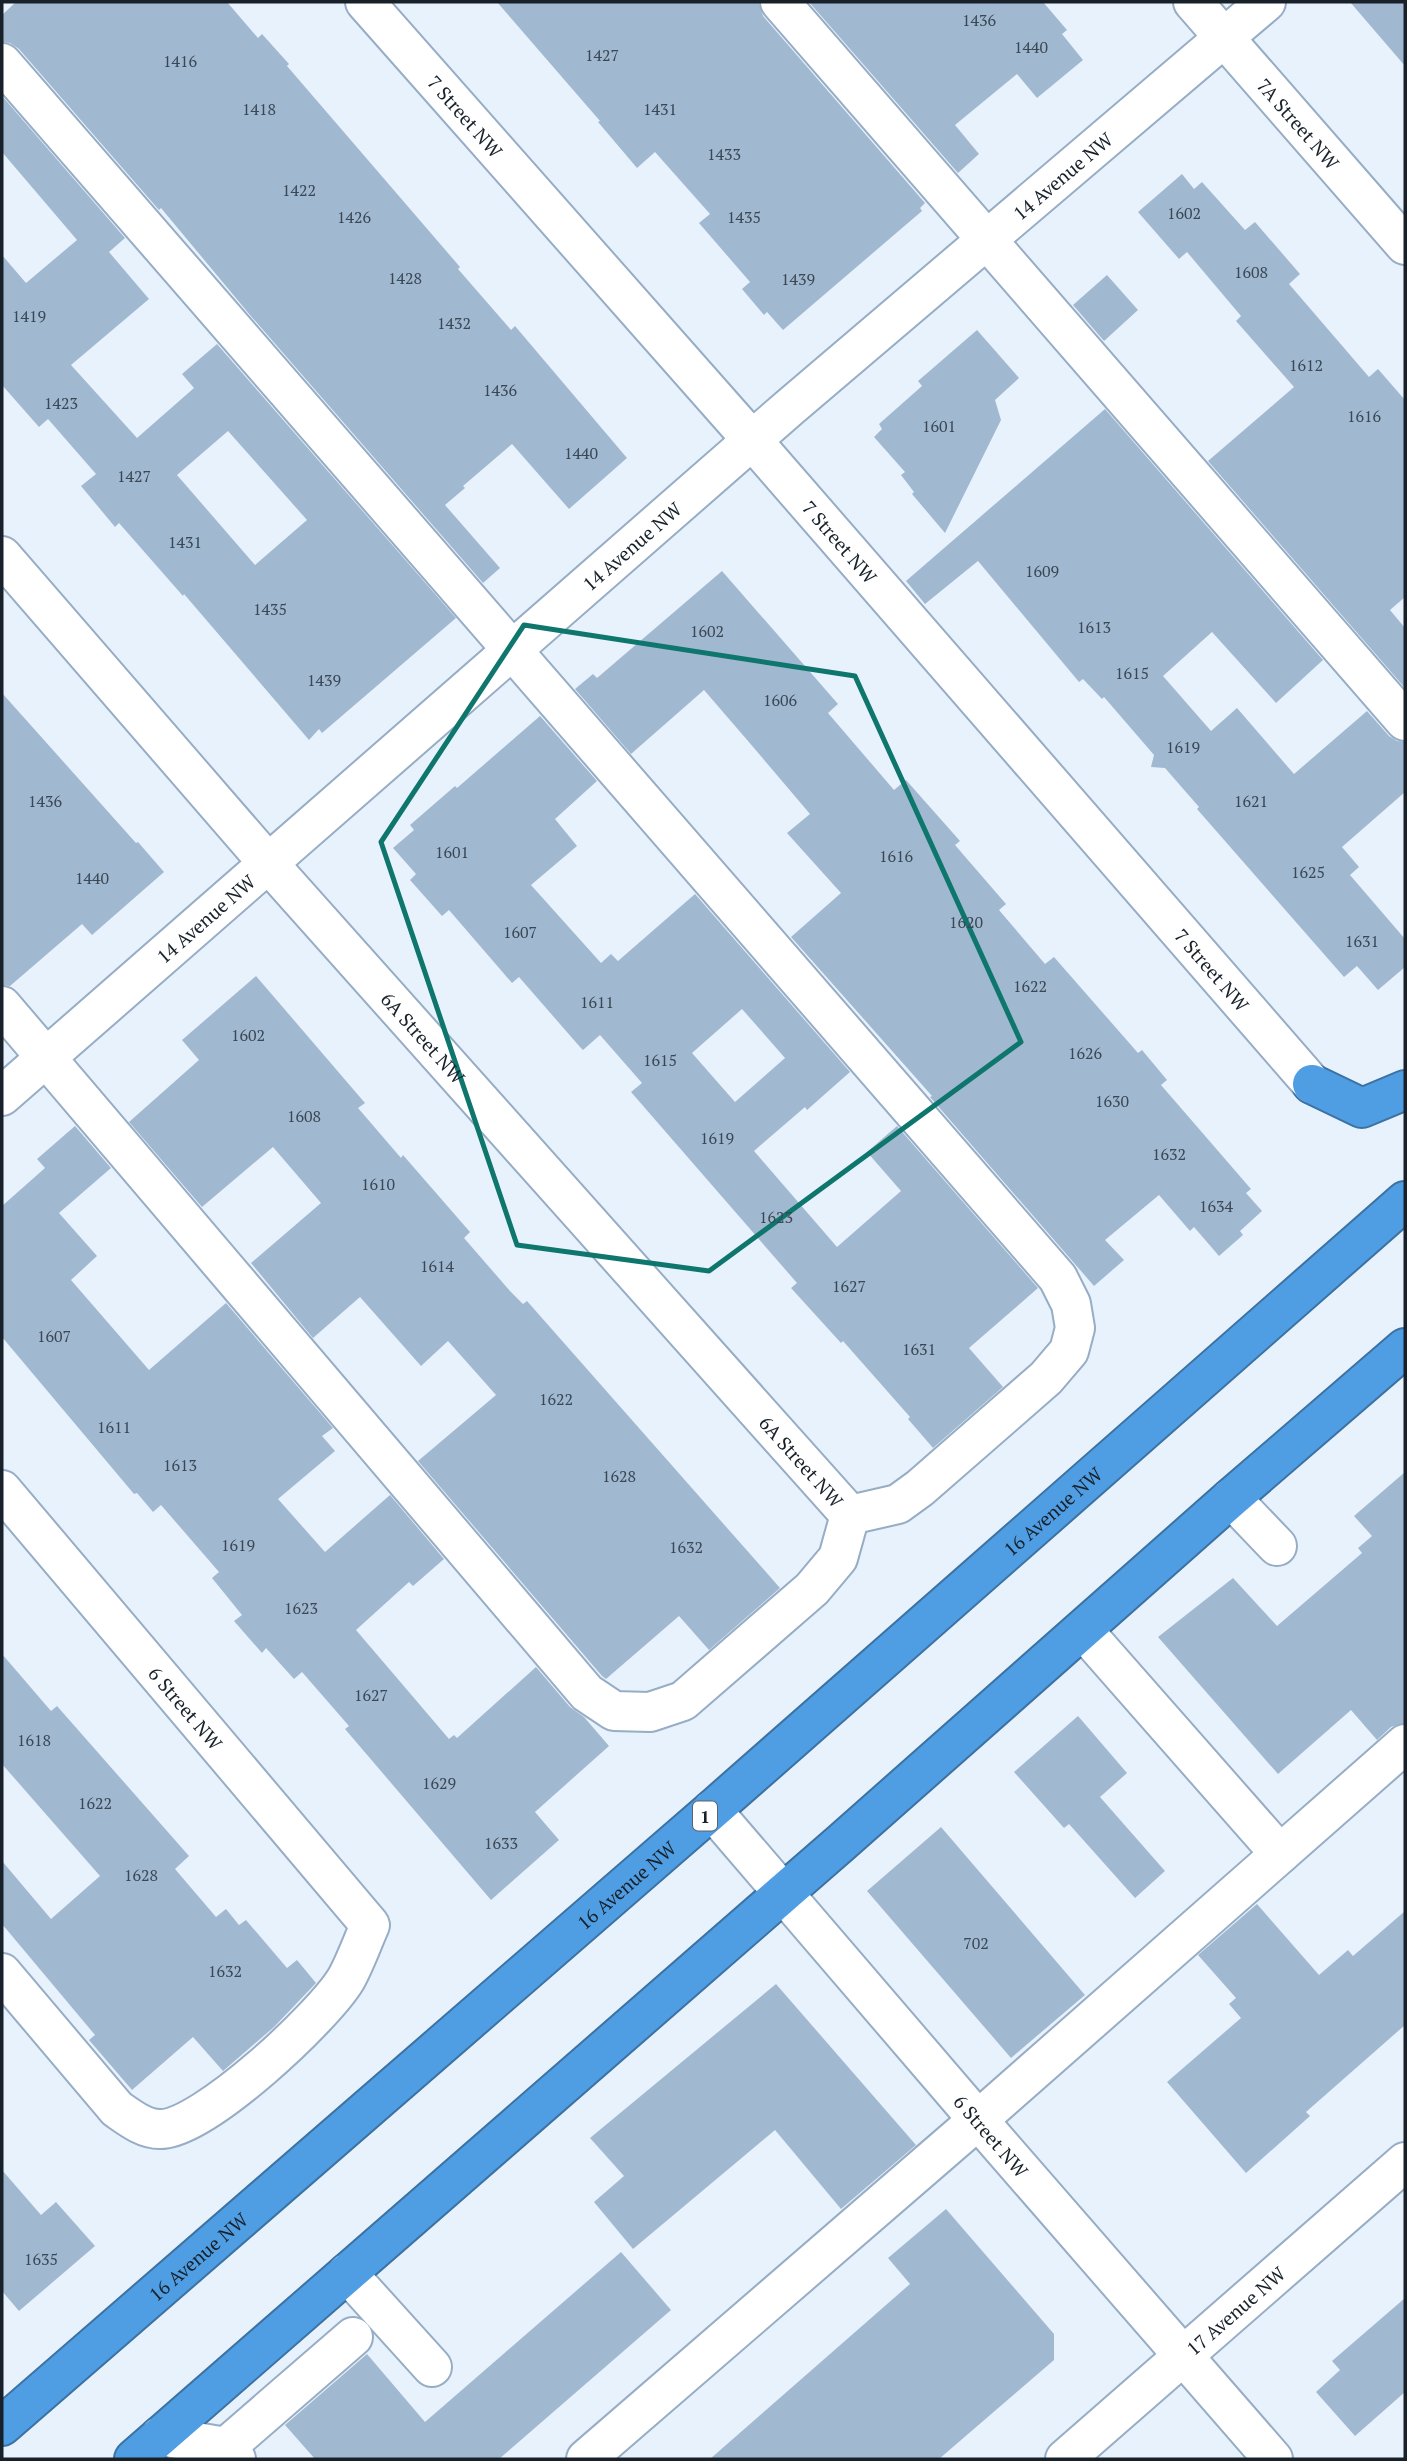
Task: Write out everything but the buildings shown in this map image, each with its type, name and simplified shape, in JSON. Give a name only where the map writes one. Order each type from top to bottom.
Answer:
[{"type":"highway","points":[[1312,1084],[1362,1108],[1405,1090]]},
{"type":"highway","name":"16 Avenue NW","points":[[2,2426],[712,1810],[1405,1201]]},
{"type":"highway","points":[[147,2448],[1405,1348]]},
{"type":"street","name":"7 Street NW","points":[[365,2],[752,440],[1312,1084]]},
{"type":"street","points":[[780,2],[1405,721]]},
{"type":"street","name":"7A Street NW","points":[[1194,2],[1405,245]]},
{"type":"street","name":"14 Avenue NW","points":[[2,1096],[752,440],[1266,2]]},
{"type":"street","points":[[2,63],[1058,1278],[1071,1304],[1075,1328],[1069,1351],[1046,1378],[920,1488],[898,1504],[850,1515],[838,1558],[811,1589],[683,1701],[650,1712],[614,1711],[587,1693],[2,1006]]},
{"type":"street","name":"6A Street NW","points":[[2,556],[268,863],[850,1515]]},
{"type":"street","name":"6 Street NW","points":[[2,1490],[370,1925],[345,1980],[301,2034],[223,2099],[186,2121],[161,2130],[139,2124],[117,2109],[2,1973]]},
{"type":"street","points":[[1231,1498],[1277,1546]]},
{"type":"street","points":[[1083,1630],[1280,1854]]},
{"type":"street","points":[[586,2459],[978,2120],[1405,1744]]},
{"type":"street","name":"6 Street NW","points":[[712,1810],[1273,2459]]},
{"type":"street","name":"17 Avenue NW","points":[[1065,2459],[1405,2162]]},
{"type":"street","points":[[347,2273],[432,2367]]},
{"type":"street","points":[[147,2448],[231,2453],[349,2341],[310,2305]]},
{"type":"highlighted area","points":[[524,625],[855,676],[1021,1042],[709,1271],[517,1245],[381,842]]}]
